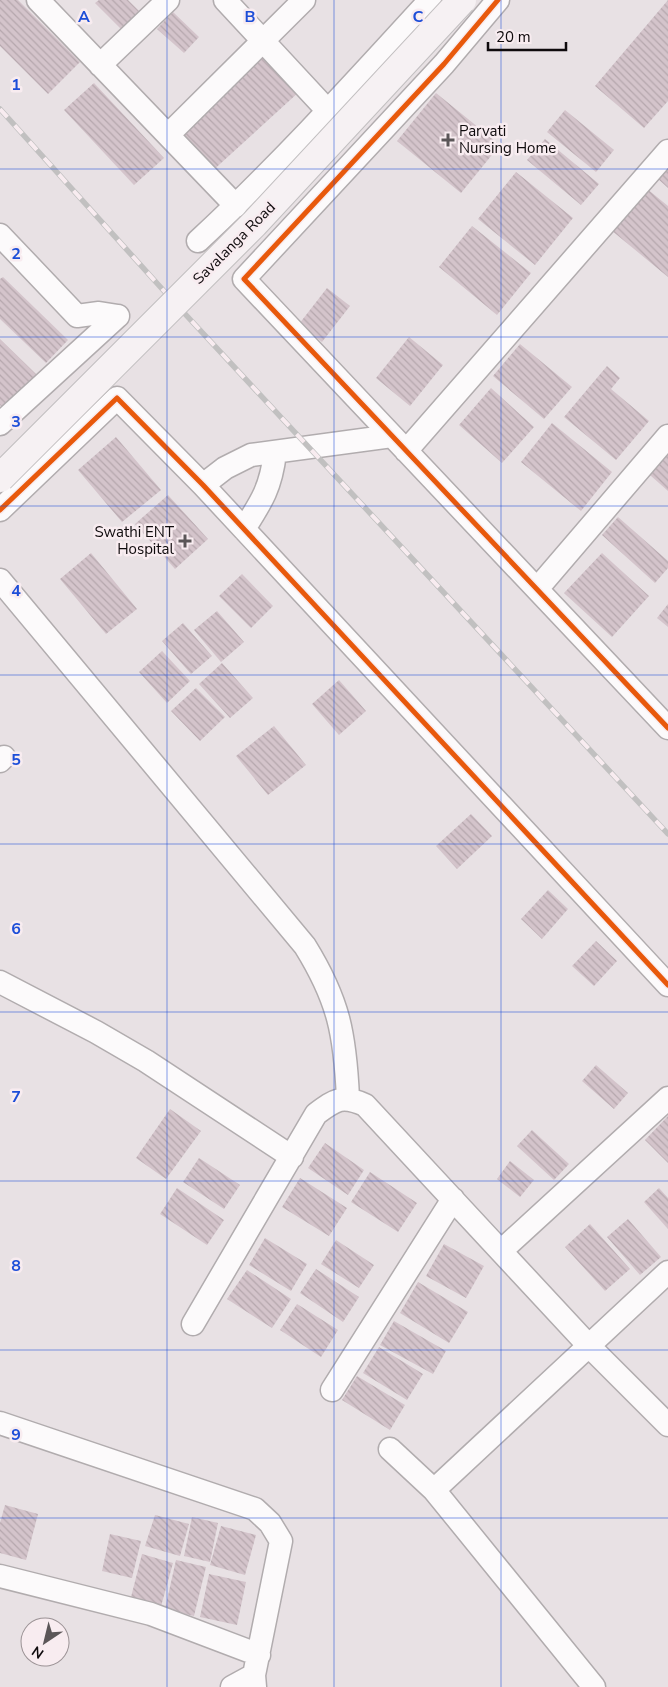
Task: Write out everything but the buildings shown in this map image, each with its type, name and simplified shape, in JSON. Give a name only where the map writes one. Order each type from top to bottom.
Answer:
[{"type":"main road","name":"Savalanga Road","points":[[0,478],[254,224],[462,0]]},
{"type":"street","points":[[38,0],[236,206]]},
{"type":"street","points":[[100,65],[168,0]]},
{"type":"street","points":[[225,0],[328,111]]},
{"type":"street","points":[[168,136],[304,0]]},
{"type":"street","points":[[198,240],[236,206],[328,111],[430,0]]},
{"type":"street","points":[[498,0],[444,64],[244,279],[668,728]]},
{"type":"street","points":[[203,486],[225,468],[251,455],[399,443],[668,151]]},
{"type":"street","points":[[0,235],[77,316],[99,313],[118,316],[0,424]]},
{"type":"street","points":[[0,510],[117,398],[244,529],[668,985]]},
{"type":"street","points":[[537,589],[668,436]]},
{"type":"street","points":[[244,529],[265,497],[273,470],[275,453]]},
{"type":"street","points":[[0,580],[305,946],[323,976],[336,1007],[346,1050],[348,1098]]},
{"type":"street","points":[[0,982],[96,1032],[146,1061],[292,1157]]},
{"type":"street","points":[[193,1324],[316,1114],[332,1102],[348,1098],[366,1105],[589,1346],[668,1425]]},
{"type":"street","points":[[501,1251],[668,1098]]},
{"type":"street","points":[[332,1390],[453,1199]]},
{"type":"street","points":[[434,1490],[668,1272]]},
{"type":"street","points":[[0,1423],[255,1509],[270,1524],[281,1540],[256,1672],[232,1687]]},
{"type":"street","points":[[390,1449],[434,1490],[594,1687]]},
{"type":"street","points":[[0,1576],[151,1614],[256,1672]]},
{"type":"railway","points":[[0,109],[173,301],[668,834]]},
{"type":"cycle path","points":[[498,0],[444,64],[244,279],[668,728]]},
{"type":"cycle path","points":[[0,510],[117,398],[203,485],[668,985]]},
{"type":"place","name":"Parvati Nursing Home","points":[[448,140]]},
{"type":"place","name":"Swathi ENT Hospital","points":[[185,541]]}]
